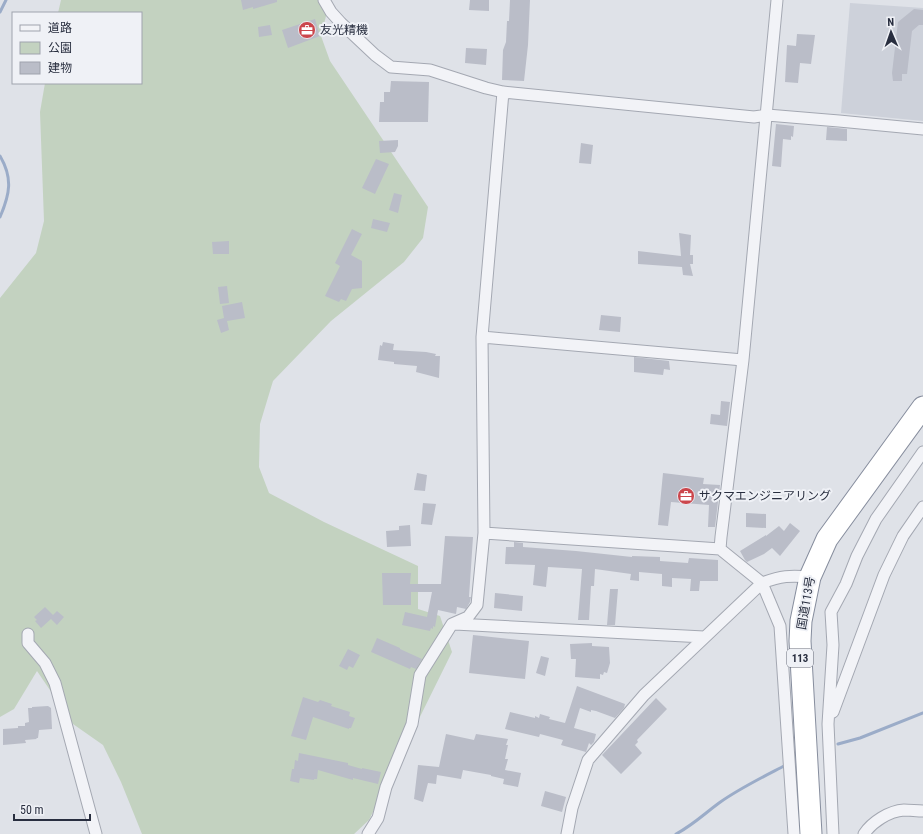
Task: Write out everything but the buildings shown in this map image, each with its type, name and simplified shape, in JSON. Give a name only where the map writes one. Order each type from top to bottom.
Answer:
[{"type":"highway","name":"国道113号","points":[[811,834],[800,647],[801,621],[810,577],[827,539],[923,407]]},
{"type":"street","points":[[324,0],[331,12],[341,23],[375,55],[391,67],[430,70],[503,92],[754,117],[767,115],[839,120],[923,129]]},
{"type":"street","points":[[720,549],[743,360],[777,0]]},
{"type":"street","points":[[374,831],[386,787],[412,724],[420,676],[452,624],[468,617],[477,606],[484,533],[482,337],[503,92]]},
{"type":"street","points":[[482,337],[743,360]]},
{"type":"street","points":[[833,834],[828,724],[833,645],[831,612],[846,584],[857,556],[876,519],[923,452]]},
{"type":"street","points":[[828,724],[884,575],[903,536],[923,507]]},
{"type":"street","points":[[484,533],[720,549],[762,583],[780,626],[794,834]]},
{"type":"street","points":[[567,834],[572,808],[588,760],[644,695],[762,583],[790,575],[810,577]]},
{"type":"street","points":[[452,624],[704,637]]},
{"type":"street","points":[[28,634],[28,643],[45,663],[55,683],[96,834]]},
{"type":"street","points":[[864,834],[875,823],[888,814],[903,810],[923,812]]},
{"type":"shaded area","points":[[850,3],[923,8],[923,121],[841,113]]},
{"type":"green space","points":[[61,0],[330,0],[321,36],[330,61],[428,207],[423,238],[404,262],[331,321],[273,381],[260,424],[259,467],[269,493],[324,522],[418,566],[418,609],[440,616],[452,652],[369,820],[354,834],[142,834],[121,782],[103,745],[73,724],[37,671],[14,709],[0,717],[0,298],[36,253],[44,221],[40,112],[45,84],[142,84],[142,12],[58,12]]},
{"type":"waterway","points":[[0,12],[6,0]]},
{"type":"waterway","points":[[0,156],[7,172],[9,186],[6,201],[0,217]]},
{"type":"waterway","points":[[838,744],[860,738],[923,713]]},
{"type":"waterway","points":[[676,834],[688,827],[735,792],[786,765]]},
{"type":"place","name":"友光精機","points":[[307,30]]},
{"type":"place","name":"サクマエンジニアリング","points":[[686,496]]}]
